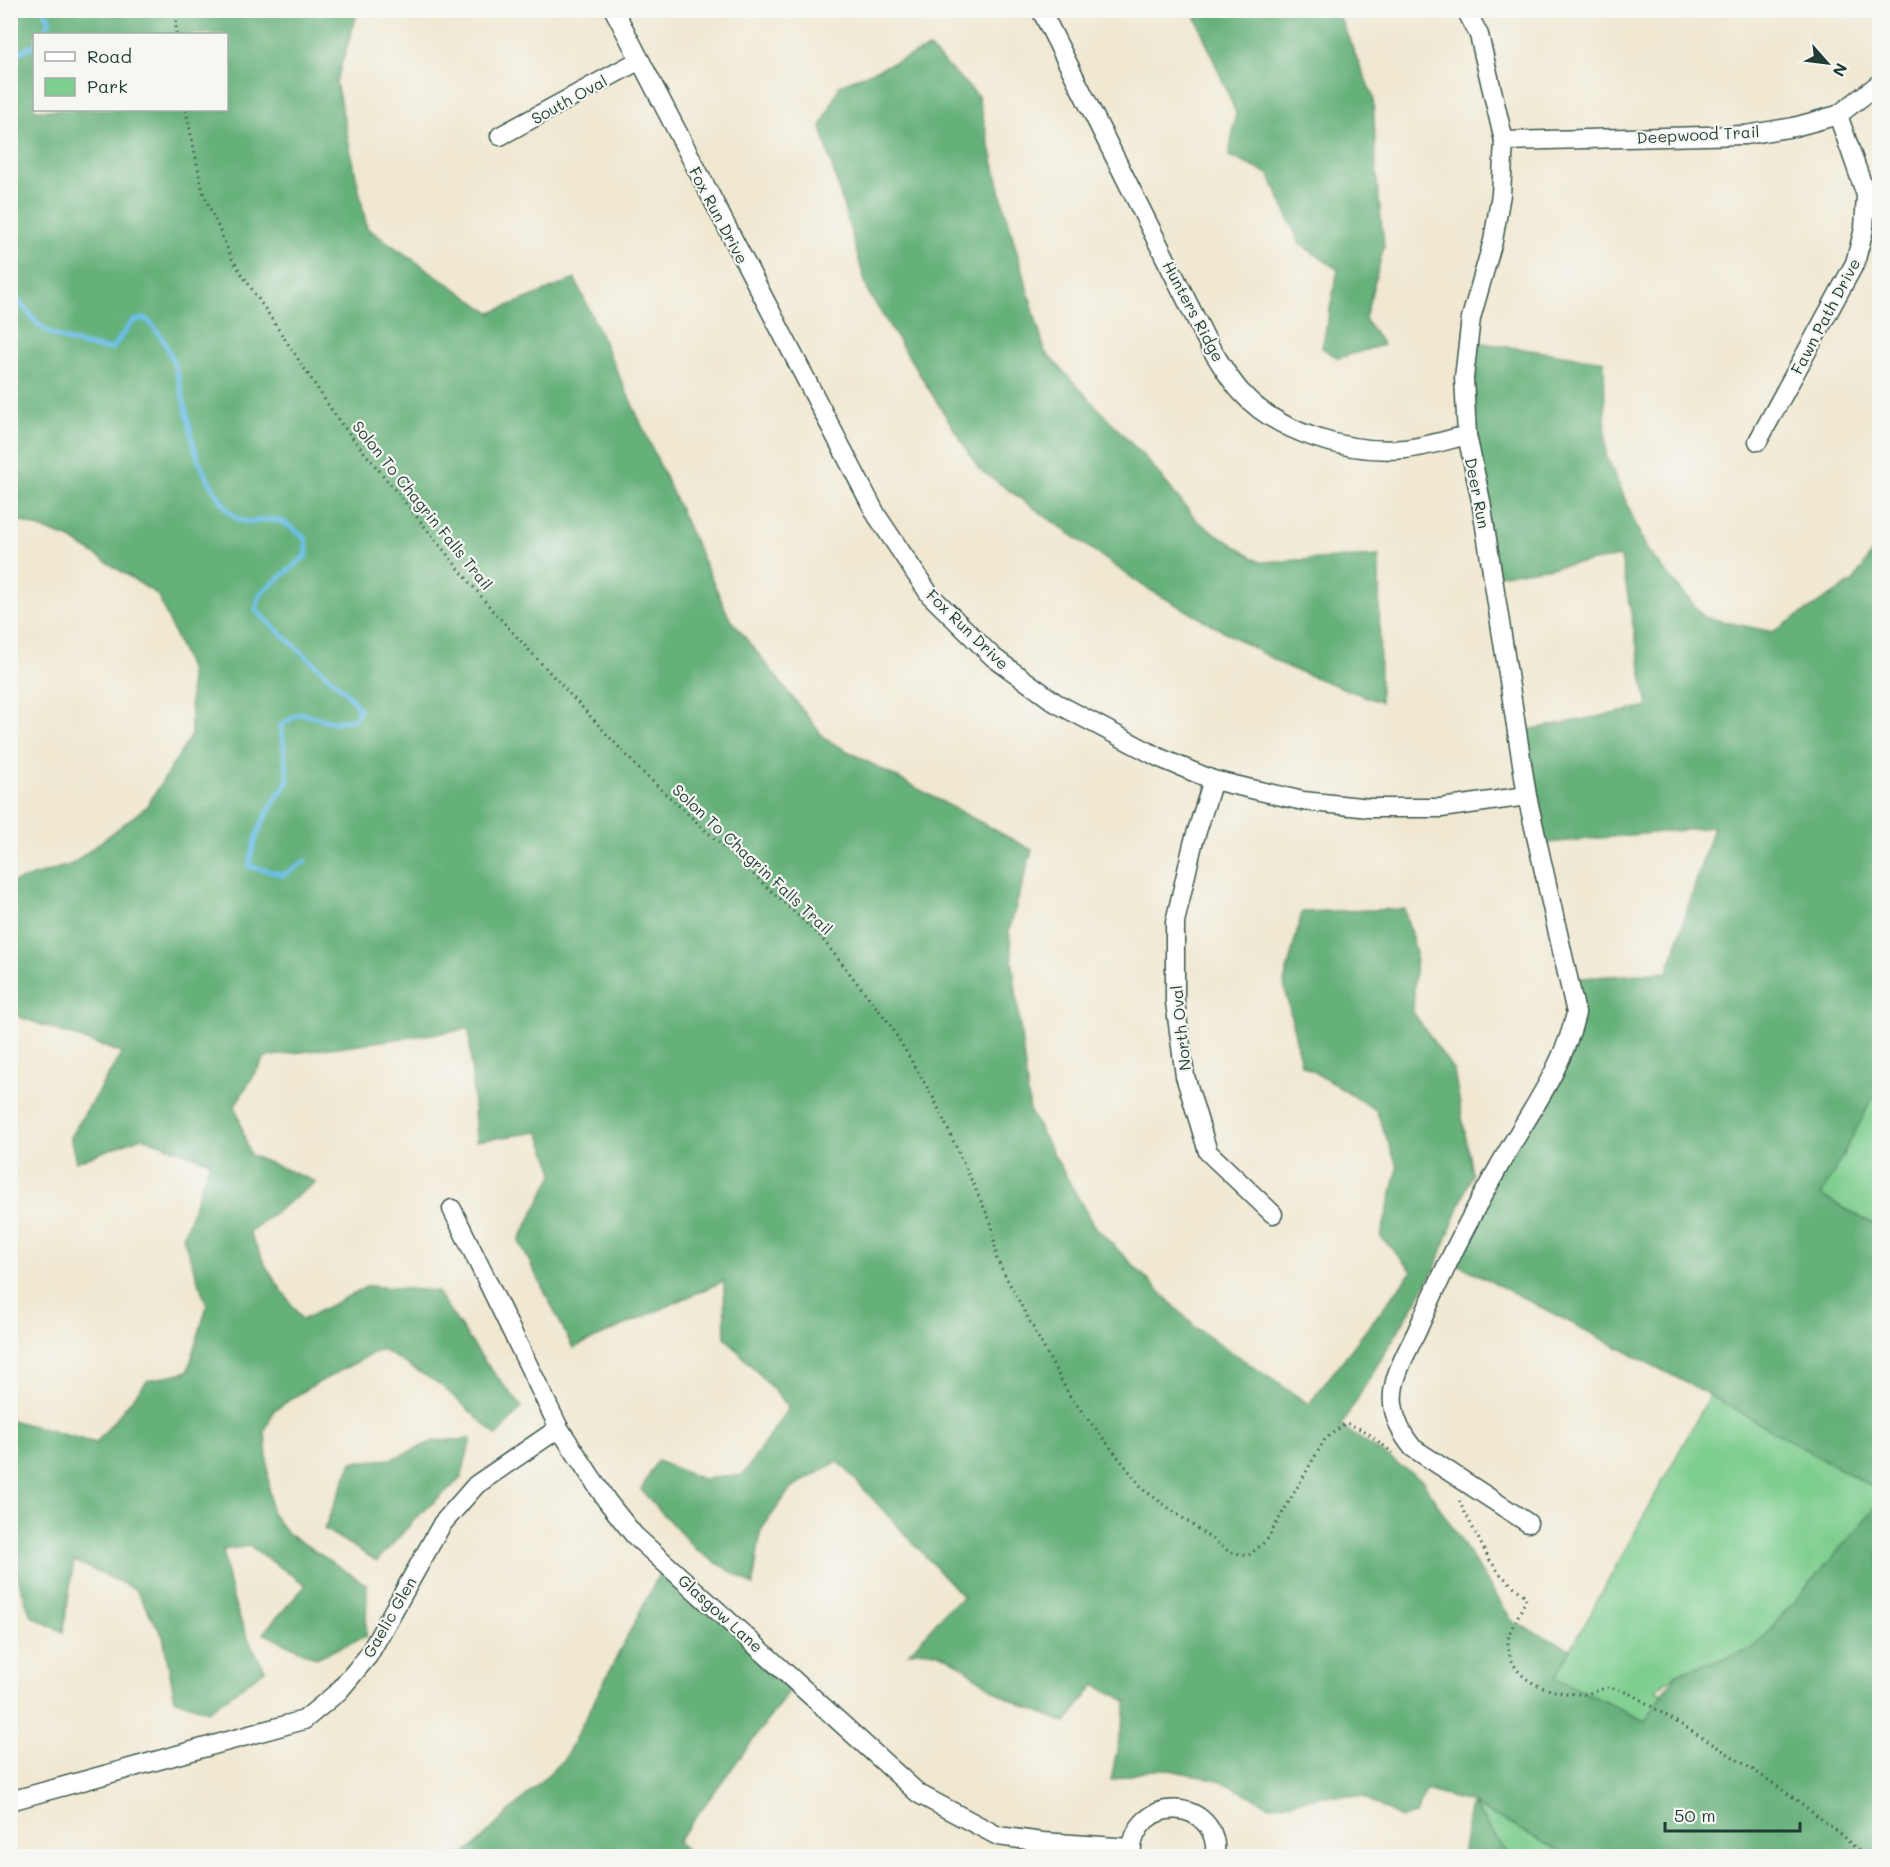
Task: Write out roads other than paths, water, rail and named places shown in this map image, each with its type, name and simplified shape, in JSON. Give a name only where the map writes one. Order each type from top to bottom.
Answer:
[{"type":"street","name":"Fox Run Drive","points":[[614,10],[638,61],[877,516],[930,595],[993,657],[1056,703],[1160,758],[1213,780],[1303,801],[1370,808],[1441,808],[1527,796]]},
{"type":"street","name":"Hunters Ridge","points":[[1041,10],[1210,347],[1242,393],[1277,420],[1312,436],[1350,448],[1405,449],[1467,435]]},
{"type":"street","name":"Deer Run","points":[[1466,10],[1479,35],[1504,141],[1501,194],[1493,241],[1472,318],[1464,378],[1467,435],[1480,501],[1527,796],[1576,1013],[1572,1029],[1552,1072],[1476,1205],[1430,1301],[1398,1372],[1392,1402],[1401,1434],[1413,1448],[1528,1523]]},
{"type":"street","name":"South Oval","points":[[500,136],[638,61]]},
{"type":"street","name":"Deepwood Trail","points":[[1504,141],[1745,135],[1794,127],[1838,115],[1880,83]]},
{"type":"street","name":"Fawn Path Drive","points":[[1758,441],[1854,263],[1864,229],[1866,195],[1838,115]]},
{"type":"street","name":"North Oval","points":[[1213,780],[1193,844],[1175,922],[1174,1002],[1185,1076],[1208,1152],[1272,1214]]},
{"type":"street","name":"Glasgow Lane","points":[[452,1209],[560,1428],[607,1501],[634,1535],[920,1794],[998,1836],[1131,1852],[1137,1830],[1146,1819],[1158,1812],[1172,1809],[1185,1811],[1198,1817],[1208,1827],[1214,1839],[1215,1857]]},
{"type":"street","name":"Gaelic Glen","points":[[10,1801],[304,1720],[339,1691],[368,1656],[442,1524],[469,1492],[506,1462],[560,1428]]},
{"type":"waterway","points":[[43,10],[50,20],[44,33]]},
{"type":"waterway","points":[[10,57],[33,46]]},
{"type":"waterway","points":[[10,194],[15,215],[10,225]]},
{"type":"waterway","points":[[10,293],[43,328],[52,334],[71,342],[92,346],[112,349],[132,322],[145,318],[167,347],[180,384],[198,458],[207,478],[224,505],[241,520],[247,522],[279,521],[290,526],[306,539],[307,555],[260,594],[256,611],[346,692],[360,710],[352,720],[333,722],[300,713],[281,725],[288,781],[263,821],[249,866],[284,875],[305,861]]}]
